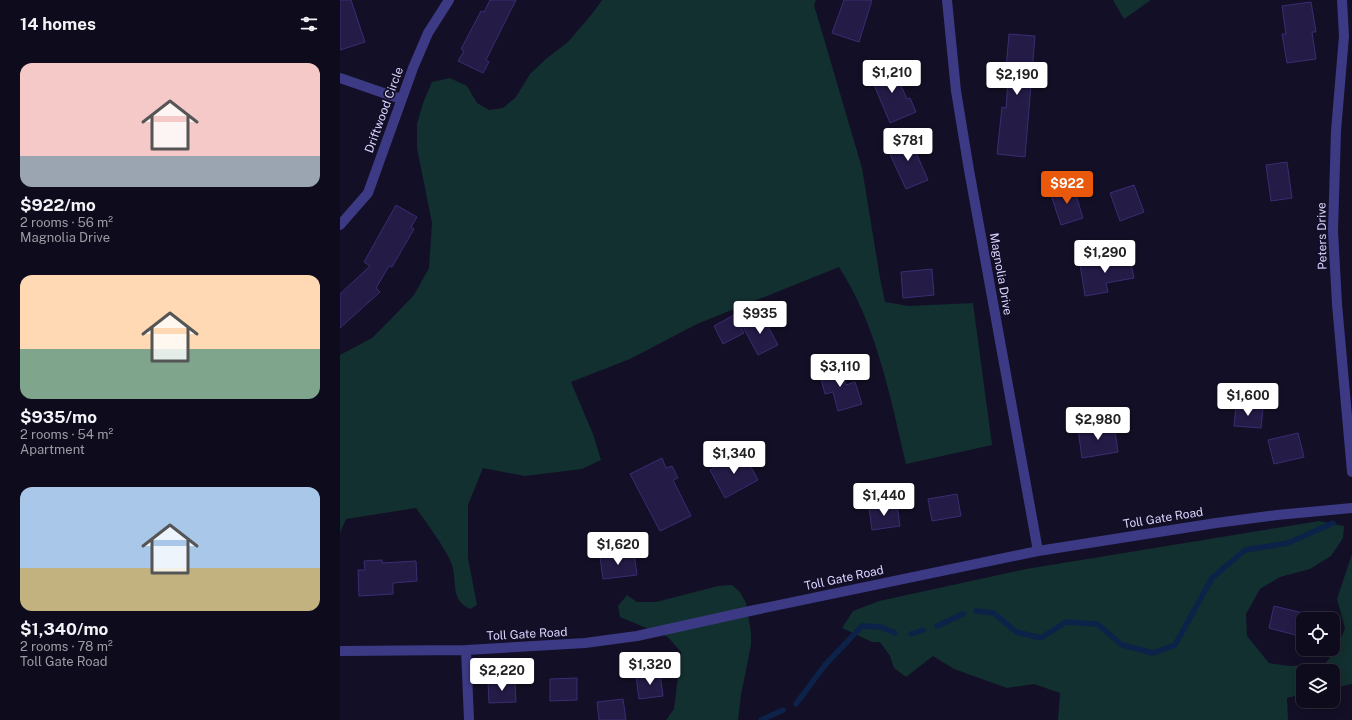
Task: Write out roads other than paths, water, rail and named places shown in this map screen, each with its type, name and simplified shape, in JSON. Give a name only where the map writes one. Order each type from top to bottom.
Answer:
[{"type":"street","name":"Driftwood Circle","points":[[340,225],[368,193],[401,99],[428,34],[449,0]]},
{"type":"street","name":"Magnolia Drive","points":[[947,0],[956,91],[969,170],[1038,551]]},
{"type":"street","name":"Peters Drive","points":[[1342,0],[1344,36],[1336,131],[1333,231],[1337,304],[1352,472]]},
{"type":"street","points":[[340,78],[401,99]]},
{"type":"street","name":"Toll Gate Road","points":[[340,651],[466,650],[585,643],[637,636],[810,598],[1038,551],[1216,523],[1277,515],[1352,508]]},
{"type":"street","points":[[466,650],[470,720]]},
{"type":"waterway","points":[[976,611],[994,613],[1016,632],[1041,638],[1066,622],[1097,624],[1122,645],[1153,653],[1175,645],[1212,578],[1245,550],[1288,543],[1333,523]]},
{"type":"waterway","points":[[937,626],[963,614]]},
{"type":"waterway","points":[[796,704],[825,665],[862,626],[881,627],[895,633]]},
{"type":"waterway","points":[[911,634],[923,630]]},
{"type":"waterway","points":[[761,720],[783,710]]}]
